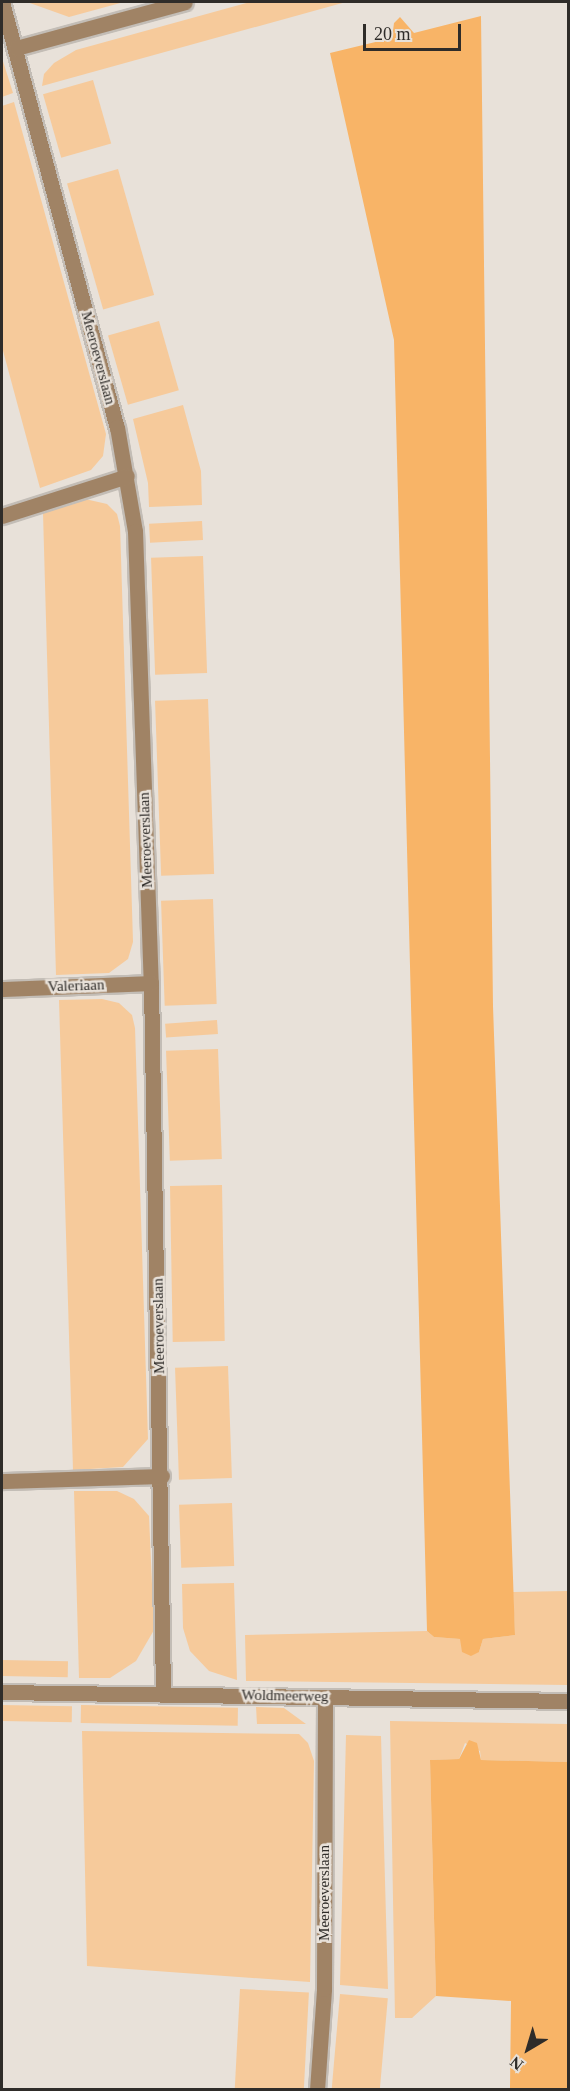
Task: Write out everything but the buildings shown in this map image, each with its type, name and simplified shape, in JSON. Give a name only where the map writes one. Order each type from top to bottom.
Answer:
[{"type":"street","name":"Meeroeverslaan","points":[[2,2],[16,48],[127,476],[135,531],[151,983],[162,1476],[163,1695]]},
{"type":"street","points":[[16,48],[185,2]]},
{"type":"street","points":[[2,516],[127,476]]},
{"type":"street","name":"Valeriaan","points":[[2,989],[151,983]]},
{"type":"street","points":[[2,1481],[162,1476]]},
{"type":"street","name":"Woldmeerweg","points":[[2,1692],[568,1701]]},
{"type":"street","name":"Meeroeverslaan","points":[[317,2090],[324,1989],[325,1697]]},
{"type":"shaded area","points":[[27,2],[124,2],[69,17]]},
{"type":"shaded area","points":[[250,2],[346,2],[42,86],[44,74],[54,63],[76,50]]},
{"type":"shaded area","points":[[481,16],[493,1006],[515,1635],[483,1639],[479,1652],[471,1656],[462,1652],[460,1639],[434,1637],[427,1631],[394,340],[330,53],[392,38],[394,23],[400,17],[414,33]]},
{"type":"shaded area","points":[[2,58],[13,93],[2,97]]},
{"type":"shaded area","points":[[93,80],[111,143],[61,158],[43,94]]},
{"type":"shaded area","points":[[14,102],[106,434],[103,456],[91,470],[40,488],[2,347],[2,106]]},
{"type":"shaded area","points":[[118,169],[154,295],[103,310],[67,184]]},
{"type":"shaded area","points":[[159,321],[179,390],[128,405],[108,336]]},
{"type":"shaded area","points":[[183,405],[201,471],[202,505],[149,507],[148,483],[133,419]]},
{"type":"shaded area","points":[[85,499],[107,504],[117,514],[120,526],[133,942],[128,959],[109,973],[56,975],[43,513]]},
{"type":"shaded area","points":[[202,521],[203,540],[150,543],[149,524]]},
{"type":"shaded area","points":[[203,556],[207,673],[155,675],[151,558]]},
{"type":"shaded area","points":[[208,699],[214,874],[161,876],[155,701]]},
{"type":"shaded area","points":[[213,899],[217,1004],[165,1006],[161,901]]},
{"type":"shaded area","points":[[102,999],[119,1003],[132,1015],[135,1028],[148,1439],[123,1467],[73,1470],[59,1000]]},
{"type":"shaded area","points":[[217,1020],[218,1034],[166,1038],[165,1024]]},
{"type":"shaded area","points":[[218,1049],[222,1159],[170,1161],[166,1051]]},
{"type":"shaded area","points":[[222,1185],[225,1341],[173,1342],[170,1186]]},
{"type":"shaded area","points":[[228,1366],[232,1478],[179,1480],[175,1368]]},
{"type":"shaded area","points":[[74,1491],[117,1491],[134,1499],[149,1516],[154,1630],[136,1661],[110,1678],[79,1678]]},
{"type":"shaded area","points":[[232,1503],[234,1566],[181,1568],[179,1505]]},
{"type":"shaded area","points":[[234,1583],[237,1680],[209,1671],[190,1651],[183,1628],[182,1584]]},
{"type":"shaded area","points":[[568,1591],[568,1685],[246,1681],[245,1635],[427,1631],[434,1637],[460,1639],[479,1652],[483,1639],[515,1635],[513,1592]]},
{"type":"shaded area","points":[[2,1660],[68,1661],[68,1677],[2,1676]]},
{"type":"shaded area","points":[[2,1705],[72,1706],[72,1722],[2,1721]]},
{"type":"shaded area","points":[[81,1705],[238,1708],[238,1726],[81,1723]]},
{"type":"shaded area","points":[[256,1707],[284,1708],[306,1724],[257,1724]]},
{"type":"shaded area","points":[[390,1721],[568,1724],[568,1762],[481,1760],[480,1751],[465,1743],[459,1759],[430,1760],[436,1996],[412,2018],[395,2018]]},
{"type":"shaded area","points":[[82,1731],[299,1734],[308,1743],[314,1761],[310,1982],[87,1966]]},
{"type":"shaded area","points":[[346,1735],[381,1736],[388,1989],[340,1985]]},
{"type":"shaded area","points":[[469,1740],[477,1743],[481,1760],[568,1762],[568,2089],[510,2089],[511,2001],[436,1996],[430,1760],[459,1759]]},
{"type":"shaded area","points":[[240,1989],[309,1993],[304,2090],[235,2089]]},
{"type":"shaded area","points":[[340,1994],[388,1998],[380,2090],[332,2089]]}]
